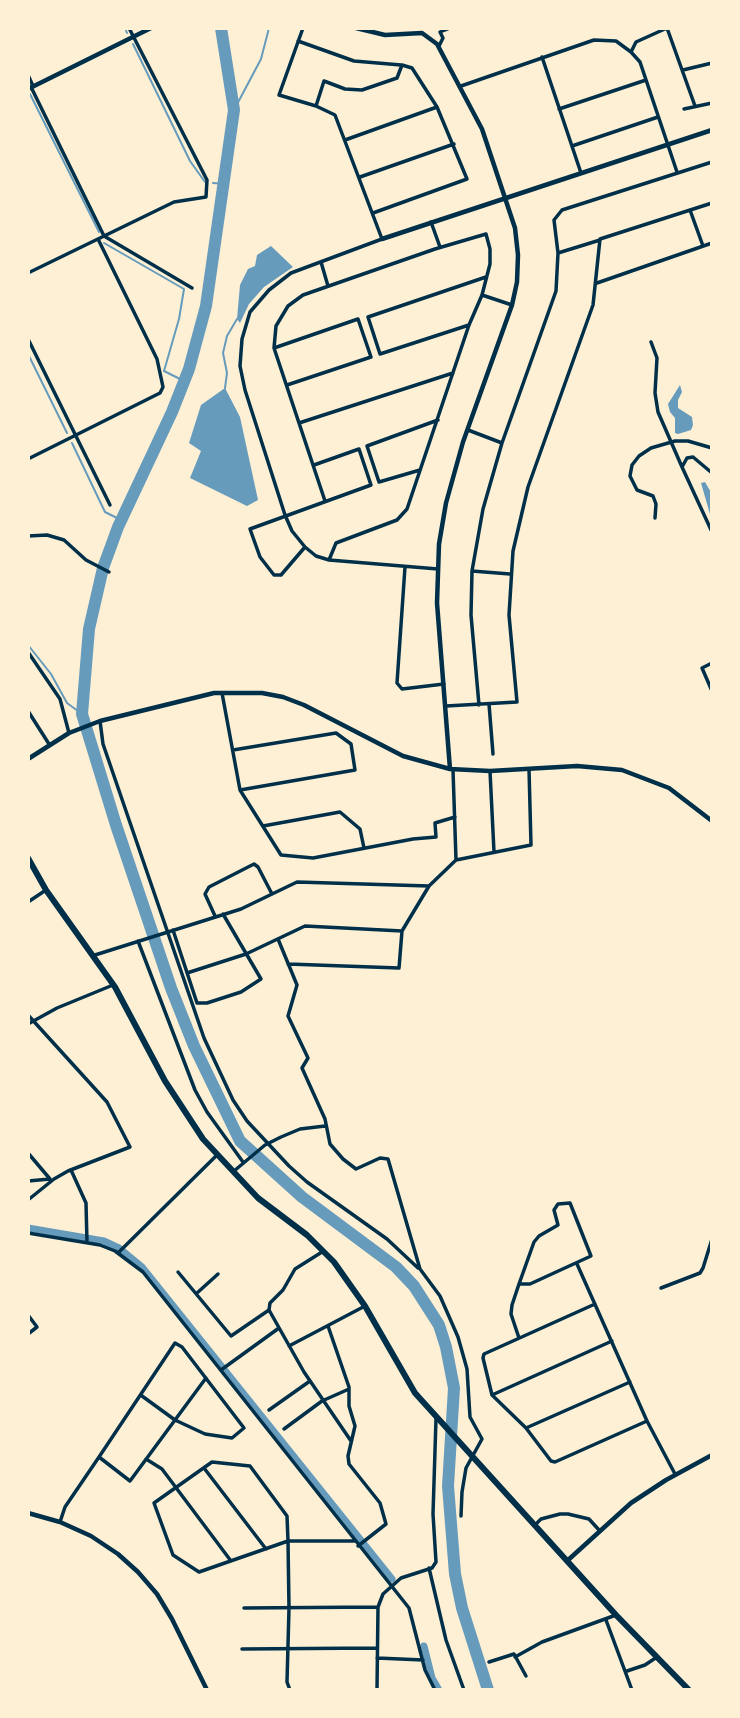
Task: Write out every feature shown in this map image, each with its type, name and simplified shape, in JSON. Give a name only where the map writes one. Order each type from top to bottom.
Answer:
[{"type":"main road","points":[[28,859],[46,890],[113,985],[165,1081],[216,1155],[258,1198],[324,1251],[365,1306],[415,1392],[616,1615],[689,1690]]},
{"type":"street","points":[[28,274],[174,202],[206,197],[207,180],[129,28]]},
{"type":"street","points":[[31,87],[151,28]]},
{"type":"street","points":[[303,28],[279,95],[316,106],[335,116],[382,239]]},
{"type":"street","points":[[356,28],[385,35],[422,33],[439,47],[482,129],[515,228],[517,282],[512,305],[468,430],[444,512],[438,569],[437,603],[452,769],[456,860]]},
{"type":"street","points":[[439,47],[443,38],[439,30],[450,28]]},
{"type":"street","points":[[631,52],[636,42],[667,28],[695,106]]},
{"type":"street","points":[[461,86],[594,40],[616,41],[640,62],[677,172]]},
{"type":"street","points":[[298,41],[354,61],[412,68],[437,107],[454,144],[467,179],[373,213]]},
{"type":"street","points":[[541,57],[581,173]]},
{"type":"street","points":[[683,70],[712,63]]},
{"type":"street","points":[[316,106],[324,81],[345,89],[362,90],[397,78],[402,65]]},
{"type":"street","points":[[28,75],[31,87],[104,236],[192,288]]},
{"type":"street","points":[[559,109],[646,80]]},
{"type":"street","points":[[684,109],[712,103]]},
{"type":"street","points":[[345,140],[437,107]]},
{"type":"street","points":[[572,146],[658,117]]},
{"type":"street","points":[[438,569],[329,560],[316,556],[292,531],[245,390],[240,366],[242,339],[250,312],[269,290],[291,274],[321,262],[505,197],[712,130]]},
{"type":"street","points":[[359,177],[454,144]]},
{"type":"street","points":[[480,705],[471,615],[472,571],[483,509],[502,443],[556,291],[558,253],[554,220],[562,210],[712,162]]},
{"type":"street","points":[[558,253],[712,203]]},
{"type":"street","points":[[690,210],[703,246]]},
{"type":"street","points":[[431,222],[440,247]]},
{"type":"street","points":[[325,501],[274,348],[276,326],[288,306],[303,295],[440,247],[486,234],[491,249],[482,295],[469,325],[407,509],[397,520],[336,543],[329,560]]},
{"type":"street","points":[[28,458],[160,393],[163,387],[157,359],[98,239]]},
{"type":"street","points":[[446,706],[517,702],[509,615],[510,574],[519,516],[593,305],[600,239]]},
{"type":"street","points":[[597,282],[712,243]]},
{"type":"street","points":[[321,262],[328,286]]},
{"type":"street","points":[[469,325],[380,354],[368,317],[487,277]]},
{"type":"street","points":[[482,295],[512,305]]},
{"type":"street","points":[[274,348],[358,319],[371,357],[287,385]]},
{"type":"street","points":[[28,339],[110,505]]},
{"type":"street","points":[[651,342],[657,358],[655,401],[712,532]]},
{"type":"street","points":[[299,423],[453,373]]},
{"type":"street","points":[[420,470],[379,482],[367,446],[438,420]]},
{"type":"street","points":[[468,430],[502,443]]},
{"type":"street","points":[[655,518],[656,504],[653,496],[637,490],[630,476],[632,465],[639,456],[652,448],[688,440],[712,448]]},
{"type":"street","points":[[305,547],[281,575],[274,575],[260,557],[250,529],[371,485],[359,449],[314,465]]},
{"type":"street","points":[[682,467],[687,458],[693,457],[712,473]]},
{"type":"street","points":[[28,536],[65,540],[86,560],[109,572]]},
{"type":"street","points":[[405,567],[397,683],[402,689],[444,684]]},
{"type":"street","points":[[472,571],[510,574]]},
{"type":"street","points":[[28,652],[60,699],[69,733]]},
{"type":"street","points":[[712,663],[702,668],[712,691]]},
{"type":"street","points":[[222,693],[240,790],[281,855],[313,858],[436,838],[435,823],[455,817]]},
{"type":"street","points":[[28,759],[69,733],[100,721],[184,699],[222,693],[262,693],[283,697],[325,714],[403,756],[452,769],[490,771],[577,766],[622,770],[668,788],[712,821]]},
{"type":"street","points":[[489,704],[493,754]]},
{"type":"street","points":[[28,710],[49,744]]},
{"type":"street","points":[[100,721],[103,744],[215,1065],[233,1100],[267,1145],[307,1182],[387,1240],[420,1269],[440,1296],[458,1337],[467,1369],[470,1417],[482,1439],[471,1456],[463,1481],[461,1516]]},
{"type":"street","points":[[233,750],[336,733],[351,744],[355,770],[240,790]]},
{"type":"street","points":[[288,964],[399,968],[402,931],[429,886],[456,860],[531,845],[529,768]]},
{"type":"street","points":[[490,771],[494,852]]},
{"type":"street","points":[[263,826],[340,812],[360,829],[364,848]]},
{"type":"street","points":[[215,916],[205,894],[209,887],[254,864],[272,894]]},
{"type":"street","points":[[93,956],[241,909],[297,882],[429,886]]},
{"type":"street","points":[[28,902],[46,890]]},
{"type":"street","points":[[168,931],[187,972],[197,1003],[207,1003],[241,992],[261,979],[223,914]]},
{"type":"street","points":[[187,972],[246,954],[304,926],[402,931]]},
{"type":"street","points":[[278,939],[297,985],[288,1016],[308,1058],[302,1068],[325,1119],[330,1144],[356,1169],[380,1158],[388,1159],[420,1269]]},
{"type":"street","points":[[140,941],[195,1090],[207,1112],[243,1162]]},
{"type":"street","points":[[30,1022],[57,1007],[113,985]]},
{"type":"street","points":[[28,1015],[30,1022],[107,1102],[130,1147],[52,1179],[28,1200]]},
{"type":"street","points":[[232,1172],[267,1145],[300,1129],[325,1126]]},
{"type":"street","points":[[28,1153],[52,1179]]},
{"type":"street","points":[[118,1253],[216,1155]]},
{"type":"street","points":[[71,1170],[86,1203],[86,1243]]},
{"type":"street","points":[[28,1181],[52,1179]]},
{"type":"street","points":[[519,1284],[530,1284],[591,1256],[568,1201],[558,1204],[554,1210],[558,1221],[556,1228],[534,1242],[519,1284],[512,1305],[511,1314],[519,1338]]},
{"type":"street","points":[[28,1233],[100,1245],[118,1253],[143,1272],[355,1541]]},
{"type":"street","points":[[661,1288],[700,1273],[712,1239]]},
{"type":"street","points":[[324,1251],[295,1269],[283,1290],[270,1303],[269,1310],[322,1401],[351,1441]]},
{"type":"street","points":[[578,1264],[647,1421],[675,1474]]},
{"type":"street","points":[[178,1272],[230,1336],[269,1310]]},
{"type":"street","points":[[197,1293],[218,1274]]},
{"type":"street","points":[[596,1304],[484,1354],[492,1395],[526,1428],[551,1461],[555,1462],[647,1421]]},
{"type":"street","points":[[289,1346],[365,1306]]},
{"type":"street","points":[[28,1315],[37,1327],[28,1334]]},
{"type":"street","points":[[328,1326],[349,1389],[349,1406],[355,1426],[348,1456],[349,1464],[380,1503],[386,1524],[361,1543]]},
{"type":"street","points":[[220,1370],[279,1328]]},
{"type":"street","points":[[492,1395],[612,1341]]},
{"type":"street","points":[[60,1522],[65,1507],[142,1396],[175,1343],[182,1348],[244,1428],[232,1438],[205,1434],[175,1420],[142,1396]]},
{"type":"street","points":[[99,1457],[130,1480],[205,1378]]},
{"type":"street","points":[[269,1410],[310,1381]]},
{"type":"street","points":[[526,1428],[630,1382]]},
{"type":"street","points":[[284,1429],[322,1401],[349,1389]]},
{"type":"street","points":[[375,1689],[377,1607],[383,1594],[401,1578],[429,1568],[436,1562],[433,1497],[439,1420]]},
{"type":"street","points":[[567,1561],[631,1503],[675,1474],[712,1455]]},
{"type":"street","points":[[146,1460],[162,1469],[231,1561]]},
{"type":"street","points":[[290,1690],[286,1682],[289,1608],[288,1541],[287,1516],[250,1466],[212,1462],[154,1503],[173,1555],[200,1572],[288,1541],[361,1543],[409,1608],[429,1682],[435,1690]]},
{"type":"street","points":[[204,1468],[266,1549]]},
{"type":"street","points":[[28,1513],[60,1522],[91,1536],[118,1554],[138,1572],[157,1594],[207,1690]]},
{"type":"street","points":[[535,1525],[541,1519],[568,1514],[589,1519],[599,1531]]},
{"type":"street","points":[[429,1568],[446,1640],[464,1690]]},
{"type":"street","points":[[244,1608],[377,1607]]},
{"type":"street","points":[[516,1657],[542,1642],[616,1615]]},
{"type":"street","points":[[606,1619],[632,1690]]},
{"type":"street","points":[[242,1649],[377,1648]]},
{"type":"street","points":[[489,1662],[514,1654],[526,1676]]},
{"type":"street","points":[[627,1671],[657,1657]]},
{"type":"street","points":[[377,1658],[423,1660]]},
{"type":"water","points":[[271,246],[293,267],[264,287],[249,304],[240,323],[237,319],[240,285],[248,269],[255,266],[257,255]]},
{"type":"water","points":[[680,385],[682,392],[678,408],[692,417],[693,425],[691,430],[678,434],[675,433],[675,418],[668,404]]},
{"type":"water","points":[[225,388],[240,417],[258,500],[247,506],[190,478],[201,451],[189,443],[201,405]]},
{"type":"water","points":[[705,482],[712,494],[712,521],[701,483]]},
{"type":"waterway","points":[[125,28],[127,33]]},
{"type":"waterway","points":[[221,28],[234,110],[206,306],[189,369],[172,412],[118,527],[103,568],[89,629],[82,714],[171,988],[194,1046],[240,1141],[302,1197],[396,1267],[414,1286],[439,1325],[454,1388],[448,1486],[455,1574],[462,1608],[488,1690]]},
{"type":"waterway","points":[[234,110],[261,59],[269,28]]},
{"type":"waterway","points":[[133,44],[190,161],[205,182]]},
{"type":"waterway","points":[[30,94],[99,232]]},
{"type":"waterway","points":[[213,183],[225,184]]},
{"type":"waterway","points":[[104,243],[184,289],[179,319],[164,371],[184,381]]},
{"type":"waterway","points":[[225,388],[227,373],[223,353],[227,336],[237,319]]},
{"type":"waterway","points":[[28,354],[67,433]]},
{"type":"waterway","points":[[72,443],[105,512],[121,520]]},
{"type":"waterway","points":[[28,645],[51,674],[67,703],[82,714]]},
{"type":"waterway","points":[[28,1228],[104,1241],[119,1248],[142,1267],[392,1579]]},
{"type":"waterway","points":[[424,1646],[432,1678],[439,1690]]}]
